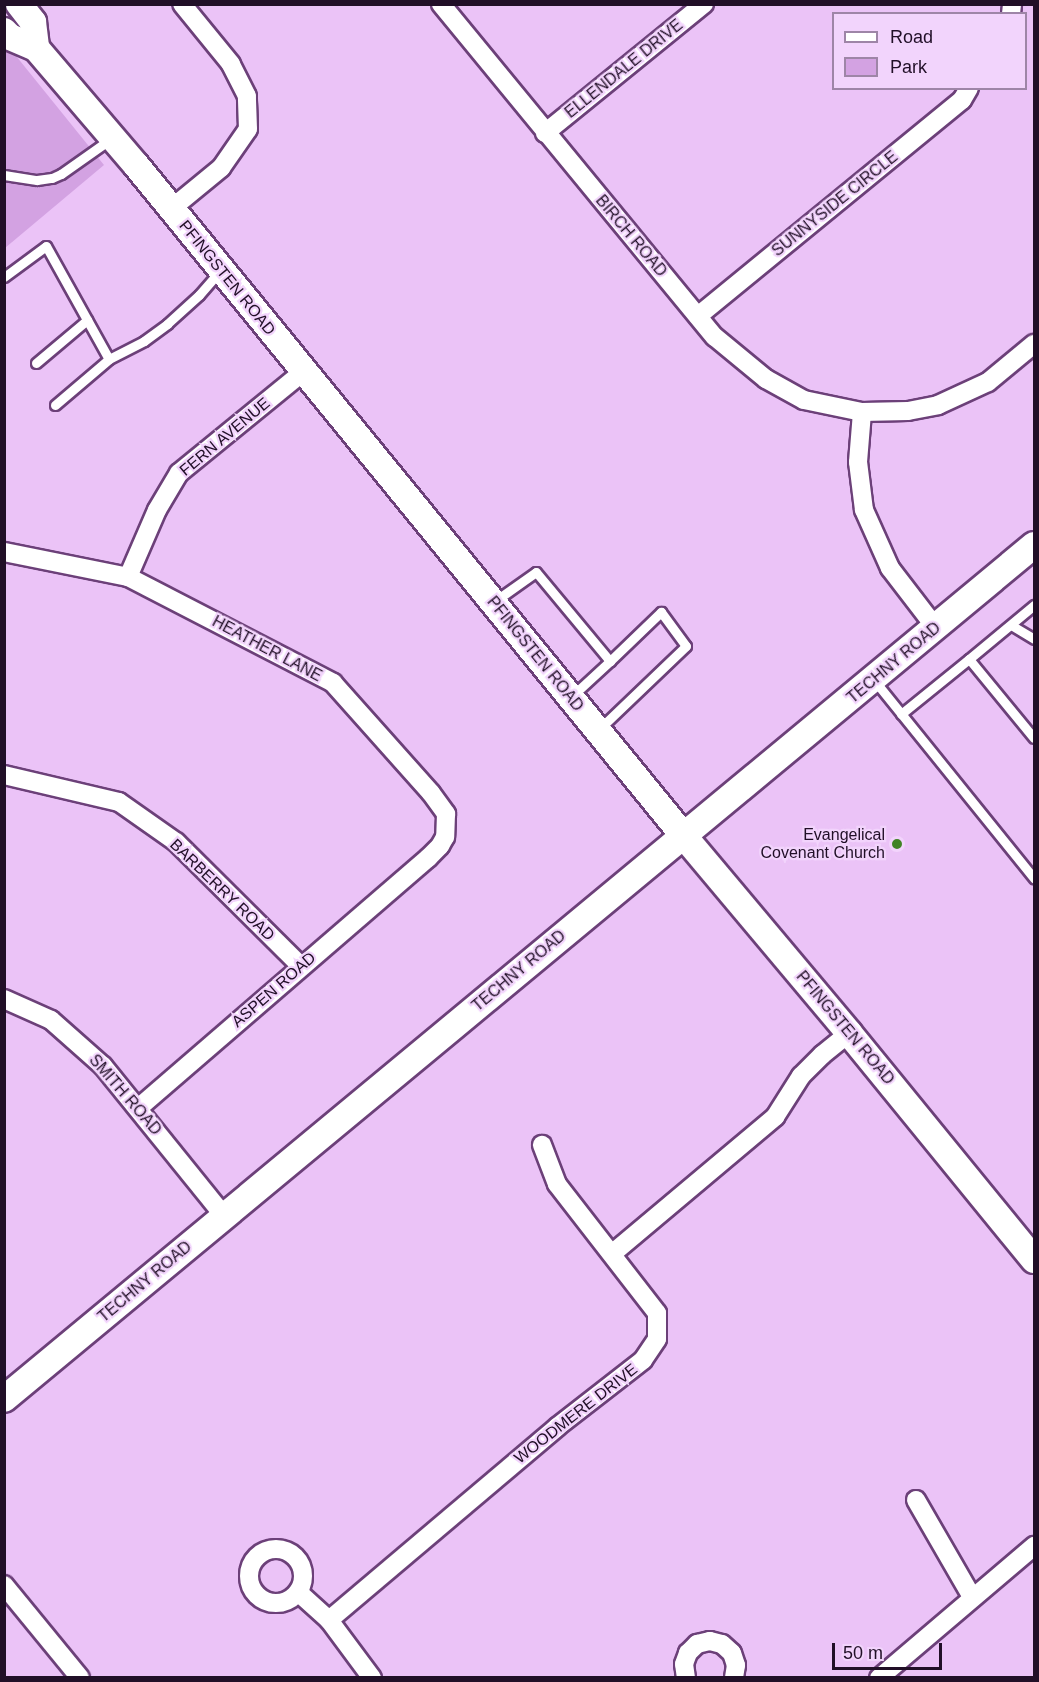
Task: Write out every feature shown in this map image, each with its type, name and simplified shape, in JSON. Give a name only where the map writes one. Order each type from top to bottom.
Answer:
[{"type":"main road","name":"PFINGSTEN ROAD","points":[[19,4],[33,22],[36,48]]},
{"type":"main road","name":"PFINGSTEN ROAD","points":[[4,31],[10,37],[36,48],[112,138],[570,698],[1035,1260]]},
{"type":"main road","name":"TECHNY ROAD","points":[[4,1399],[1035,546]]},
{"type":"street","points":[[171,209],[221,168],[248,129],[247,96],[231,64],[182,4]]},
{"type":"street","name":"BIRCH ROAD","points":[[441,4],[545,133],[722,344],[766,379],[804,400],[862,412],[908,411],[938,405],[988,382],[1035,344]]},
{"type":"street","name":"ELLENDALE DRIVE","points":[[545,133],[704,4]]},
{"type":"street","name":"SUNNYSIDE CIRCLE","points":[[698,316],[962,99],[968,90]]},
{"type":"street","name":"FERN AVENUE","points":[[128,577],[157,510],[179,473],[303,372]]},
{"type":"street","points":[[862,412],[858,462],[864,510],[890,568],[936,628]]},
{"type":"street","name":"HEATHER LANE","points":[[4,552],[128,577],[333,684],[431,793],[446,814],[447,825],[440,846],[411,872]]},
{"type":"street","name":"BARBERRY ROAD","points":[[4,775],[119,802],[176,842],[301,966]]},
{"type":"street","name":"ASPEN ROAD","points":[[138,1108],[411,872]]},
{"type":"street","name":"SMITH ROAD","points":[[4,999],[51,1020],[103,1066],[224,1216]]},
{"type":"street","points":[[613,1253],[775,1117],[801,1076],[849,1033]]},
{"type":"street","name":"WOODMERE DRIVE","points":[[329,1620],[557,1427],[644,1360],[657,1339],[657,1313],[613,1253],[557,1184],[542,1145]]},
{"type":"street","points":[[916,1500],[972,1597]]},
{"type":"street","points":[[879,1677],[1035,1546]]},
{"type":"street","points":[[4,1585],[80,1677]]},
{"type":"street","points":[[298,1592],[329,1620],[372,1677]]},
{"type":"street","points":[[686,1677],[684,1664],[688,1653],[697,1644],[710,1641],[722,1644],[732,1653],[736,1665],[734,1677]]},
{"type":"lane","points":[[4,175],[37,180],[52,178],[62,174],[112,138]]},
{"type":"lane","points":[[4,277],[46,246],[109,359]]},
{"type":"lane","points":[[56,405],[109,359],[144,341],[167,324],[199,295],[220,270]]},
{"type":"lane","points":[[36,363],[87,320]]},
{"type":"lane","points":[[492,602],[536,572],[610,661]]},
{"type":"lane","points":[[901,714],[1035,605]]},
{"type":"lane","points":[[570,698],[661,612],[686,646],[598,731]]},
{"type":"lane","points":[[1011,625],[1035,639]]},
{"type":"lane","points":[[969,659],[1035,738]]},
{"type":"lane","points":[[874,680],[1035,878]]},
{"type":"green space","points":[[4,41],[104,165],[5,248],[4,248]]},
{"type":"place","name":"Evangelical Covenant Church","points":[[897,844]]}]
